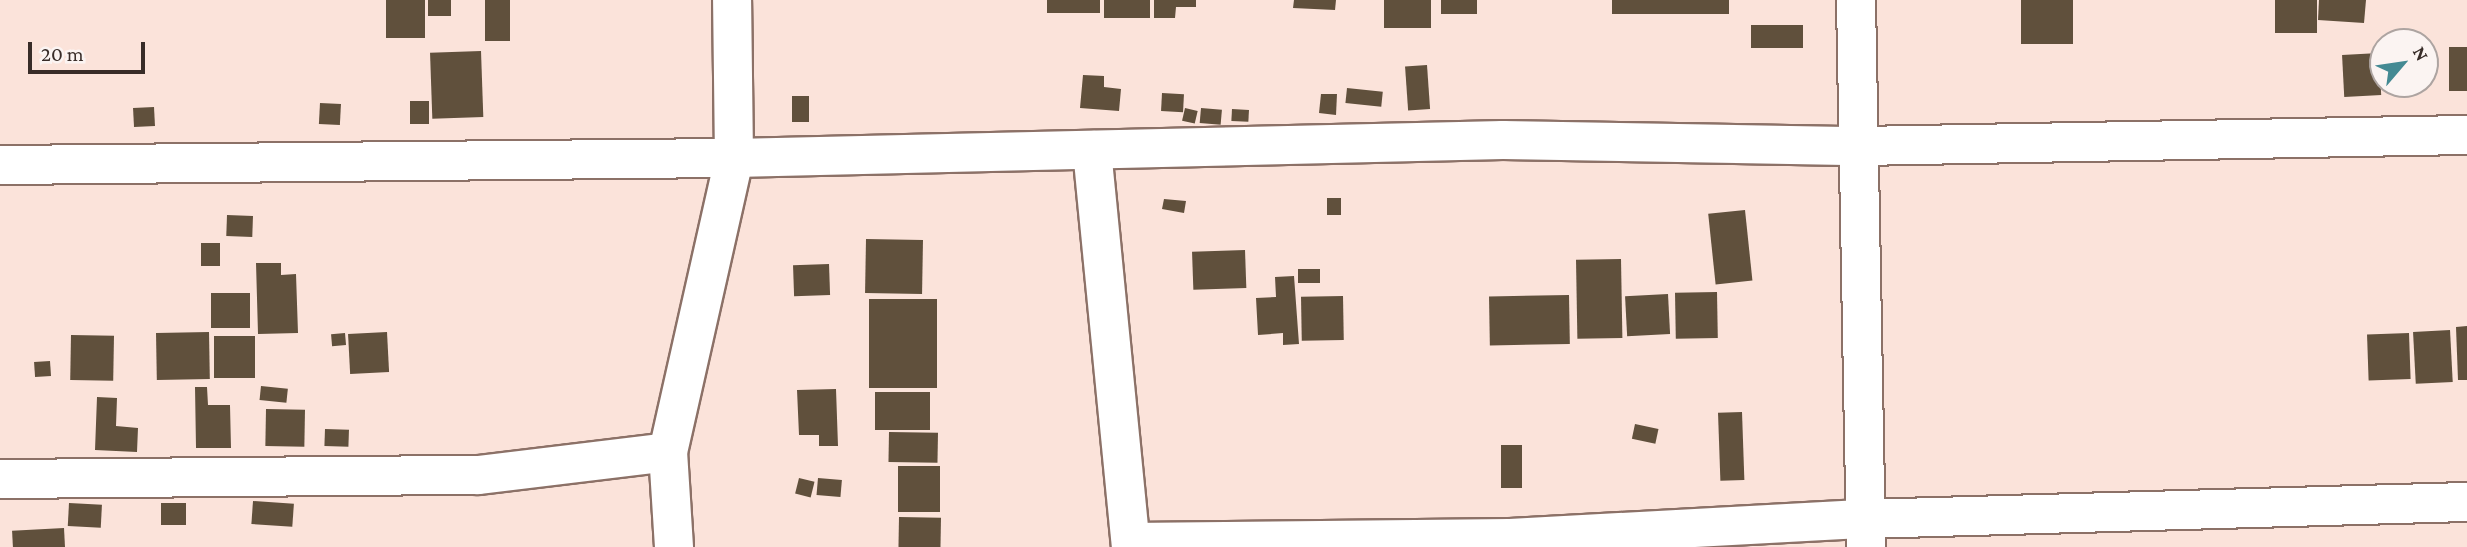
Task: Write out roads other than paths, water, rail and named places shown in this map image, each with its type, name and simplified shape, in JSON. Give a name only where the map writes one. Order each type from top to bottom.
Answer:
[{"type":"street","points":[[674,547],[668,452],[733,158],[732,0]]},
{"type":"street","points":[[1856,0],[1866,533]]},
{"type":"street","points":[[0,165],[733,158],[1503,140],[1860,146],[2467,135]]},
{"type":"street","points":[[1092,150],[1131,545],[1510,543],[1866,533],[2467,502]]},
{"type":"street","points":[[0,479],[478,475],[668,452]]}]
